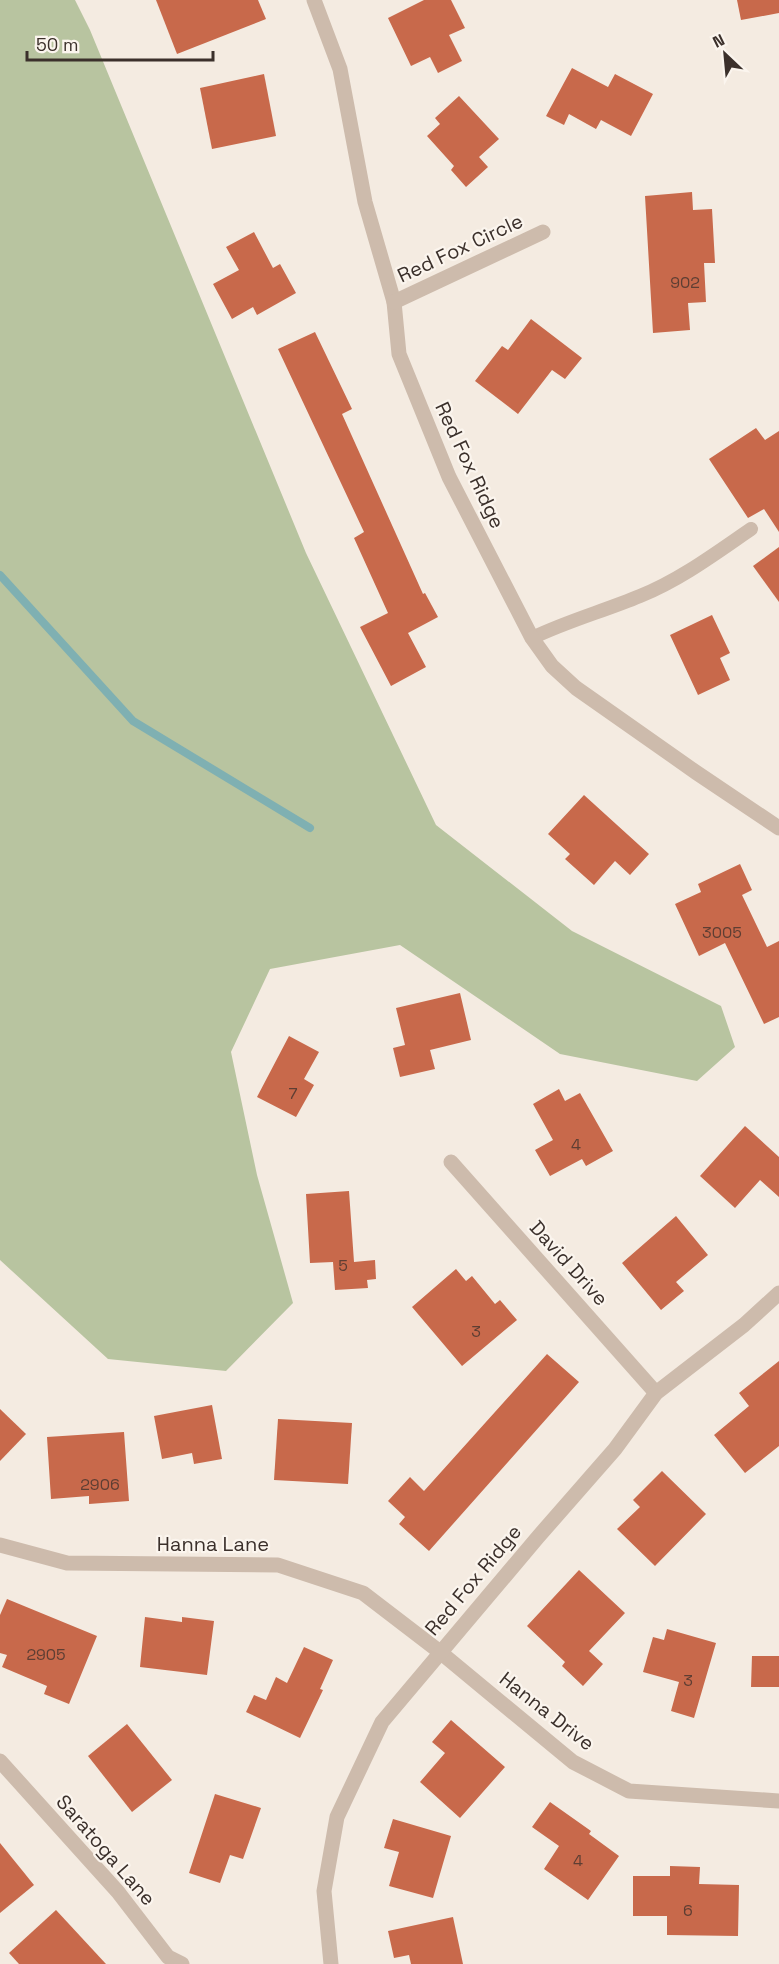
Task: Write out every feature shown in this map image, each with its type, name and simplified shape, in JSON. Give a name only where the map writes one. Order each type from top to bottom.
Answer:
[{"type":"street","name":"Red Fox Ridge","points":[[314,0],[340,69],[365,202],[394,302],[399,354],[449,477],[532,638],[552,666],[576,688],[696,773],[779,828]]},
{"type":"street","name":"Red Fox Circle","points":[[394,302],[543,232]]},
{"type":"street","name":"David Drive","points":[[451,1162],[656,1393]]},
{"type":"street","name":"Red Fox Ridge","points":[[331,1964],[324,1891],[337,1817],[382,1722],[615,1449],[656,1393],[744,1325],[779,1293]]},
{"type":"street","name":"Hanna Lane","points":[[0,1545],[67,1563],[278,1565],[363,1593],[440,1652]]},
{"type":"street","name":"Hanna Drive","points":[[440,1652],[573,1762],[629,1791],[779,1801]]},
{"type":"street","name":"Saratoga Lane","points":[[0,1761],[118,1892],[168,1957],[182,1964]]},
{"type":"lane","points":[[532,638],[562,624],[658,588],[714,555],[751,529]]},
{"type":"green space","points":[[0,0],[75,0],[90,30],[306,553],[436,825],[572,931],[721,1006],[735,1047],[697,1081],[560,1054],[400,945],[270,969],[231,1052],[257,1175],[293,1303],[226,1371],[108,1359],[0,1260]]},
{"type":"building","points":[[156,0],[258,0],[266,19],[177,54]]},
{"type":"building","points":[[424,0],[451,0],[465,28],[449,35],[462,61],[438,73],[430,57],[411,66],[388,18]]},
{"type":"building","points":[[737,0],[779,0],[779,13],[741,20]]},
{"type":"building","points":[[572,68],[608,87],[615,74],[653,94],[631,136],[601,120],[596,129],[569,114],[564,125],[546,116]]},
{"type":"building","points":[[264,74],[276,136],[212,149],[200,88]]},
{"type":"building","points":[[459,96],[499,139],[479,157],[488,167],[466,187],[451,170],[454,166],[427,136],[440,124],[435,118]]},
{"type":"building","points":[[692,192],[693,210],[712,209],[715,263],[704,263],[706,302],[688,303],[690,330],[653,333],[645,196]]},
{"type":"building","points":[[254,232],[273,268],[280,264],[296,293],[257,315],[253,307],[232,319],[213,284],[239,270],[226,247]]},
{"type":"building","points":[[531,319],[582,358],[565,379],[552,370],[518,414],[475,381],[502,346],[508,350]]},
{"type":"building","points":[[315,332],[352,409],[342,414],[423,594],[425,593],[438,617],[408,633],[426,667],[391,686],[360,627],[388,613],[354,538],[364,532],[278,349]]},
{"type":"building","points":[[756,428],[765,440],[779,431],[779,532],[764,509],[748,518],[709,459]]},
{"type":"building","points":[[779,547],[779,602],[753,566]]},
{"type":"building","points":[[712,615],[730,653],[720,658],[730,680],[698,695],[670,635]]},
{"type":"building","points":[[584,795],[649,854],[630,875],[615,861],[594,885],[565,859],[570,854],[548,834]]},
{"type":"building","points":[[740,864],[752,890],[742,895],[767,947],[779,941],[779,1017],[764,1024],[725,943],[699,956],[675,904],[701,892],[698,884]]},
{"type":"building","points":[[460,993],[471,1040],[430,1050],[435,1069],[400,1077],[393,1048],[405,1045],[396,1008]]},
{"type":"building","points":[[289,1036],[319,1052],[304,1079],[314,1085],[296,1117],[257,1097]]},
{"type":"building","points":[[559,1089],[565,1101],[580,1093],[613,1151],[586,1166],[582,1159],[550,1176],[535,1150],[553,1140],[533,1104]]},
{"type":"building","points":[[745,1126],[779,1157],[779,1197],[760,1180],[735,1208],[700,1176]]},
{"type":"building","points":[[349,1191],[354,1262],[375,1260],[376,1279],[367,1280],[368,1288],[335,1290],[333,1262],[310,1263],[306,1194]]},
{"type":"building","points":[[676,1216],[708,1255],[676,1282],[684,1291],[661,1310],[622,1263]]},
{"type":"building","points":[[456,1269],[466,1281],[472,1276],[495,1304],[500,1300],[517,1320],[462,1366],[412,1307]]},
{"type":"building","points":[[547,1354],[579,1382],[429,1551],[399,1524],[405,1517],[388,1501],[410,1477],[424,1491]]},
{"type":"building","points":[[779,1361],[779,1446],[745,1473],[714,1435],[749,1406],[739,1393]]},
{"type":"building","points":[[212,1405],[222,1459],[194,1464],[192,1453],[162,1459],[154,1416]]},
{"type":"building","points":[[0,1409],[26,1434],[0,1461]]},
{"type":"building","points":[[278,1419],[352,1423],[348,1484],[274,1480]]},
{"type":"building","points":[[124,1432],[129,1501],[89,1504],[89,1496],[51,1499],[47,1437]]},
{"type":"building","points":[[662,1471],[706,1514],[655,1566],[617,1529],[640,1507],[633,1500]]},
{"type":"building","points":[[579,1570],[625,1613],[589,1651],[603,1664],[583,1686],[562,1666],[565,1662],[527,1626]]},
{"type":"building","points":[[7,1599],[97,1636],[69,1704],[44,1694],[47,1686],[2,1667],[7,1655],[0,1653],[0,1615]]},
{"type":"building","points":[[145,1617],[182,1622],[182,1617],[214,1621],[207,1675],[140,1667]]},
{"type":"building","points":[[667,1629],[716,1643],[694,1718],[671,1711],[679,1682],[643,1672],[653,1637],[664,1640]]},
{"type":"building","points":[[304,1647],[333,1660],[320,1689],[323,1690],[300,1738],[246,1712],[254,1695],[266,1700],[276,1677],[287,1683]]},
{"type":"building","points":[[752,1656],[779,1656],[779,1687],[751,1687]]},
{"type":"building","points":[[451,1720],[505,1767],[460,1818],[420,1782],[445,1753],[432,1742]]},
{"type":"building","points":[[127,1724],[172,1780],[132,1812],[88,1756]]},
{"type":"building","points":[[215,1794],[261,1808],[243,1859],[230,1855],[220,1883],[189,1873]]},
{"type":"building","points":[[550,1802],[591,1831],[589,1834],[619,1856],[588,1900],[544,1869],[559,1846],[532,1827]]},
{"type":"building","points":[[393,1819],[451,1836],[433,1898],[389,1886],[399,1852],[384,1848]]},
{"type":"building","points":[[0,1843],[34,1885],[0,1913]]},
{"type":"building","points":[[670,1866],[700,1867],[699,1884],[739,1885],[738,1936],[667,1935],[667,1916],[633,1916],[633,1876],[670,1876]]},
{"type":"building","points":[[56,1910],[106,1964],[19,1964],[9,1953]]},
{"type":"building","points":[[453,1917],[463,1964],[411,1964],[409,1955],[394,1958],[388,1931]]},
{"type":"waterway","points":[[0,575],[133,721],[310,828]]}]
